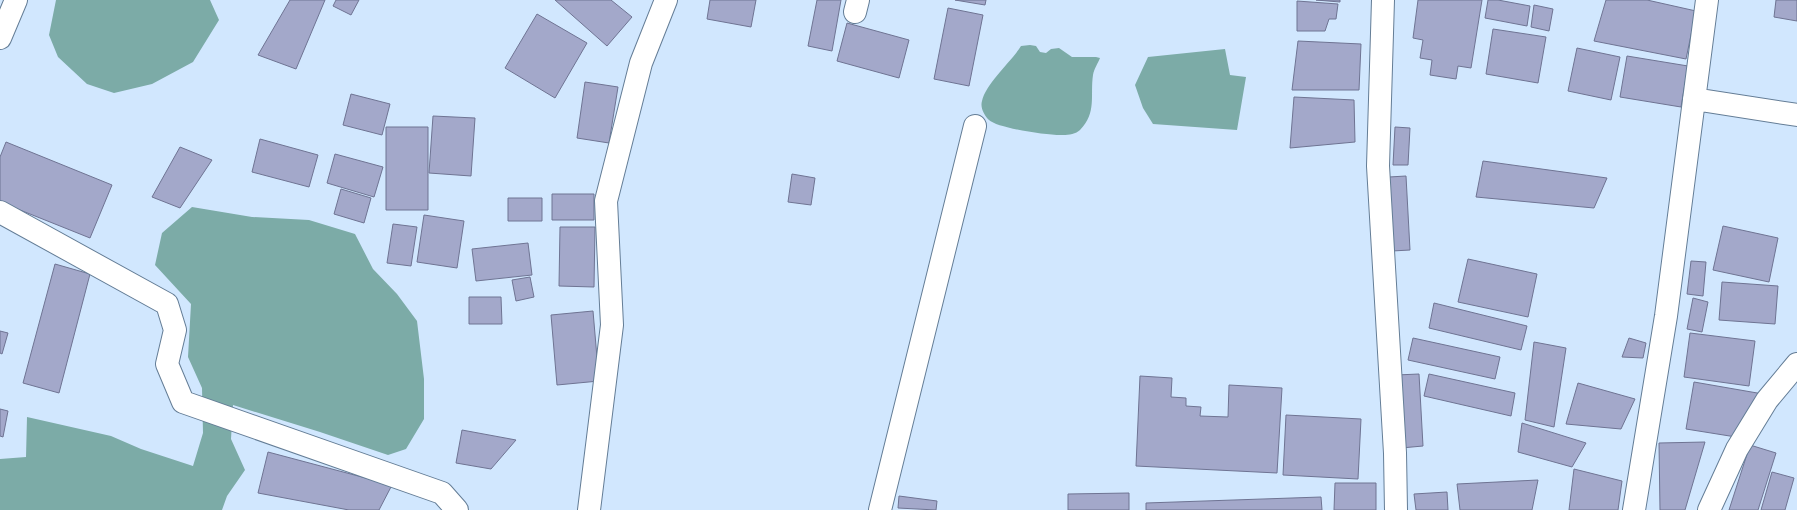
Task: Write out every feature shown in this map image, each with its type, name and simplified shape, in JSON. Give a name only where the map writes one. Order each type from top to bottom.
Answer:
[{"type":"street","points":[[0,38],[16,0]]},
{"type":"street","points":[[589,510],[612,325],[606,201],[642,63],[666,0]]},
{"type":"street","points":[[1383,0],[1378,166],[1395,453],[1396,510]]},
{"type":"street","points":[[1634,510],[1666,316],[1707,0]]},
{"type":"street","points":[[1694,99],[1797,114]]},
{"type":"street","points":[[880,510],[975,126]]},
{"type":"street","points":[[0,212],[167,304],[175,330],[167,364],[183,402],[442,493],[458,510]]},
{"type":"street","points":[[1709,510],[1737,449],[1767,400],[1797,364]]},
{"type":"shaded area","points":[[56,0],[210,0],[219,20],[193,62],[152,84],[114,93],[87,84],[58,57],[49,35]]},
{"type":"shaded area","points":[[1021,46],[1036,46],[1040,52],[1046,53],[1051,49],[1059,48],[1072,57],[1100,58],[1093,75],[1091,110],[1089,117],[1080,130],[1068,135],[1056,135],[1013,129],[994,123],[989,120],[984,113],[982,103],[984,94],[988,87]]},
{"type":"shaded area","points":[[1225,49],[1230,75],[1246,77],[1237,130],[1153,124],[1143,108],[1135,85],[1148,57]]},
{"type":"shaded area","points":[[192,207],[252,217],[309,220],[355,234],[373,269],[397,294],[417,321],[424,379],[424,419],[406,449],[388,455],[233,405],[231,439],[245,470],[227,496],[222,510],[0,510],[0,459],[26,457],[27,417],[111,436],[141,449],[193,466],[203,433],[202,388],[188,357],[191,304],[155,265],[162,233]]},
{"type":"building","points":[[290,0],[325,0],[296,69],[258,55]]},
{"type":"building","points":[[336,0],[359,0],[351,15],[333,6]]},
{"type":"building","points":[[555,0],[611,0],[632,17],[607,46]]},
{"type":"building","points":[[710,0],[756,0],[751,27],[707,19]]},
{"type":"building","points":[[817,0],[841,0],[832,51],[808,46]]},
{"type":"building","points":[[955,0],[986,0],[985,5]]},
{"type":"building","points":[[1316,0],[1340,0],[1340,2]]},
{"type":"building","points":[[1418,0],[1482,0],[1471,68],[1458,66],[1456,79],[1430,75],[1432,60],[1420,58],[1423,40],[1413,38]]},
{"type":"building","points":[[1488,0],[1498,0],[1530,6],[1527,26],[1485,18]]},
{"type":"building","points":[[1606,0],[1647,0],[1696,11],[1686,59],[1594,41]]},
{"type":"building","points":[[1776,0],[1797,0],[1797,21],[1774,17]]},
{"type":"building","points":[[1297,1],[1338,4],[1336,19],[1329,19],[1325,31],[1297,31]]},
{"type":"building","points":[[1534,5],[1553,9],[1549,31],[1531,27]]},
{"type":"building","points":[[948,8],[983,15],[969,86],[934,79]]},
{"type":"building","points":[[537,14],[587,43],[555,98],[505,68]]},
{"type":"building","points":[[847,23],[909,40],[899,78],[837,61]]},
{"type":"building","points":[[1493,29],[1546,37],[1538,83],[1486,74]]},
{"type":"building","points":[[1298,41],[1361,44],[1359,90],[1292,90]]},
{"type":"building","points":[[1577,48],[1620,57],[1611,100],[1568,91]]},
{"type":"building","points":[[1627,56],[1688,66],[1681,107],[1620,97]]},
{"type":"building","points":[[585,82],[618,87],[609,143],[577,138]]},
{"type":"building","points":[[351,94],[390,104],[382,135],[343,125]]},
{"type":"building","points":[[1294,97],[1354,100],[1355,142],[1290,148]]},
{"type":"building","points":[[433,116],[475,118],[471,176],[429,173]]},
{"type":"building","points":[[386,127],[428,127],[428,210],[386,210]]},
{"type":"building","points":[[1395,127],[1410,128],[1408,165],[1393,165]]},
{"type":"building","points":[[260,139],[318,155],[309,187],[252,172]]},
{"type":"building","points":[[6,142],[112,185],[90,238],[0,202],[0,157]]},
{"type":"building","points":[[180,147],[212,160],[180,208],[152,197]]},
{"type":"building","points":[[335,154],[383,167],[374,197],[327,183]]},
{"type":"building","points":[[1483,161],[1607,178],[1594,208],[1476,197]]},
{"type":"building","points":[[792,174],[815,178],[811,205],[788,202]]},
{"type":"building","points":[[1406,176],[1410,250],[1392,251],[1389,177]]},
{"type":"building","points":[[341,189],[371,198],[364,223],[334,214]]},
{"type":"building","points":[[552,194],[594,194],[594,220],[552,220]]},
{"type":"building","points":[[508,198],[542,198],[542,221],[508,221]]},
{"type":"building","points":[[424,215],[464,221],[457,268],[417,262]]},
{"type":"building","points":[[393,224],[417,227],[411,266],[387,263]]},
{"type":"building","points":[[1723,226],[1778,238],[1769,282],[1713,270]]},
{"type":"building","points":[[560,227],[595,227],[594,287],[559,286]]},
{"type":"building","points":[[528,243],[532,275],[476,281],[472,249]]},
{"type":"building","points":[[1468,259],[1537,274],[1528,317],[1458,302]]},
{"type":"building","points":[[1691,261],[1706,262],[1703,296],[1687,294]]},
{"type":"building","points":[[55,264],[90,274],[59,393],[23,383]]},
{"type":"building","points":[[530,277],[534,297],[516,301],[512,280]]},
{"type":"building","points":[[1722,282],[1778,286],[1775,324],[1719,320]]},
{"type":"building","points":[[469,297],[501,297],[502,324],[469,324]]},
{"type":"building","points":[[1693,298],[1708,302],[1702,332],[1687,329]]},
{"type":"building","points":[[1434,303],[1527,326],[1521,350],[1429,328]]},
{"type":"building","points":[[593,311],[599,381],[557,385],[551,315]]},
{"type":"building","points":[[0,331],[8,333],[2,354],[0,353]]},
{"type":"building","points":[[1690,333],[1755,341],[1749,386],[1684,377]]},
{"type":"building","points":[[1413,338],[1500,357],[1495,379],[1408,360]]},
{"type":"building","points":[[1629,338],[1646,343],[1643,358],[1622,357]]},
{"type":"building","points":[[1534,342],[1566,348],[1554,427],[1525,420]]},
{"type":"building","points":[[1419,374],[1423,446],[1401,448],[1396,375]]},
{"type":"building","points":[[1429,374],[1515,393],[1511,416],[1424,396]]},
{"type":"building","points":[[1140,376],[1172,378],[1171,397],[1186,398],[1186,406],[1201,407],[1200,416],[1228,417],[1229,385],[1282,388],[1277,473],[1136,466]]},
{"type":"building","points":[[1694,382],[1763,394],[1736,437],[1686,429]]},
{"type":"building","points":[[1578,383],[1635,399],[1621,429],[1566,424]]},
{"type":"building","points":[[0,409],[8,411],[3,437],[0,436]]},
{"type":"building","points":[[1286,415],[1361,419],[1358,479],[1283,475]]},
{"type":"building","points":[[1522,423],[1586,443],[1572,467],[1518,452]]},
{"type":"building","points":[[462,430],[516,440],[491,469],[456,463]]},
{"type":"building","points":[[1705,442],[1685,510],[1660,510],[1659,443]]},
{"type":"building","points":[[1750,445],[1776,453],[1758,510],[1729,510]]},
{"type":"building","points":[[268,452],[392,485],[379,510],[349,510],[258,493]]},
{"type":"building","points":[[1574,469],[1622,481],[1618,510],[1569,510]]},
{"type":"building","points":[[1772,472],[1794,478],[1785,510],[1761,510]]},
{"type":"building","points":[[1538,480],[1532,510],[1460,510],[1457,484]]},
{"type":"building","points":[[1335,483],[1376,483],[1376,510],[1334,510]]},
{"type":"building","points":[[1447,492],[1448,510],[1416,510],[1414,494]]},
{"type":"building","points":[[1129,493],[1129,510],[1068,510],[1068,494]]},
{"type":"building","points":[[899,496],[937,501],[936,510],[898,508]]},
{"type":"building","points":[[1321,497],[1322,510],[1146,510],[1146,503]]}]
